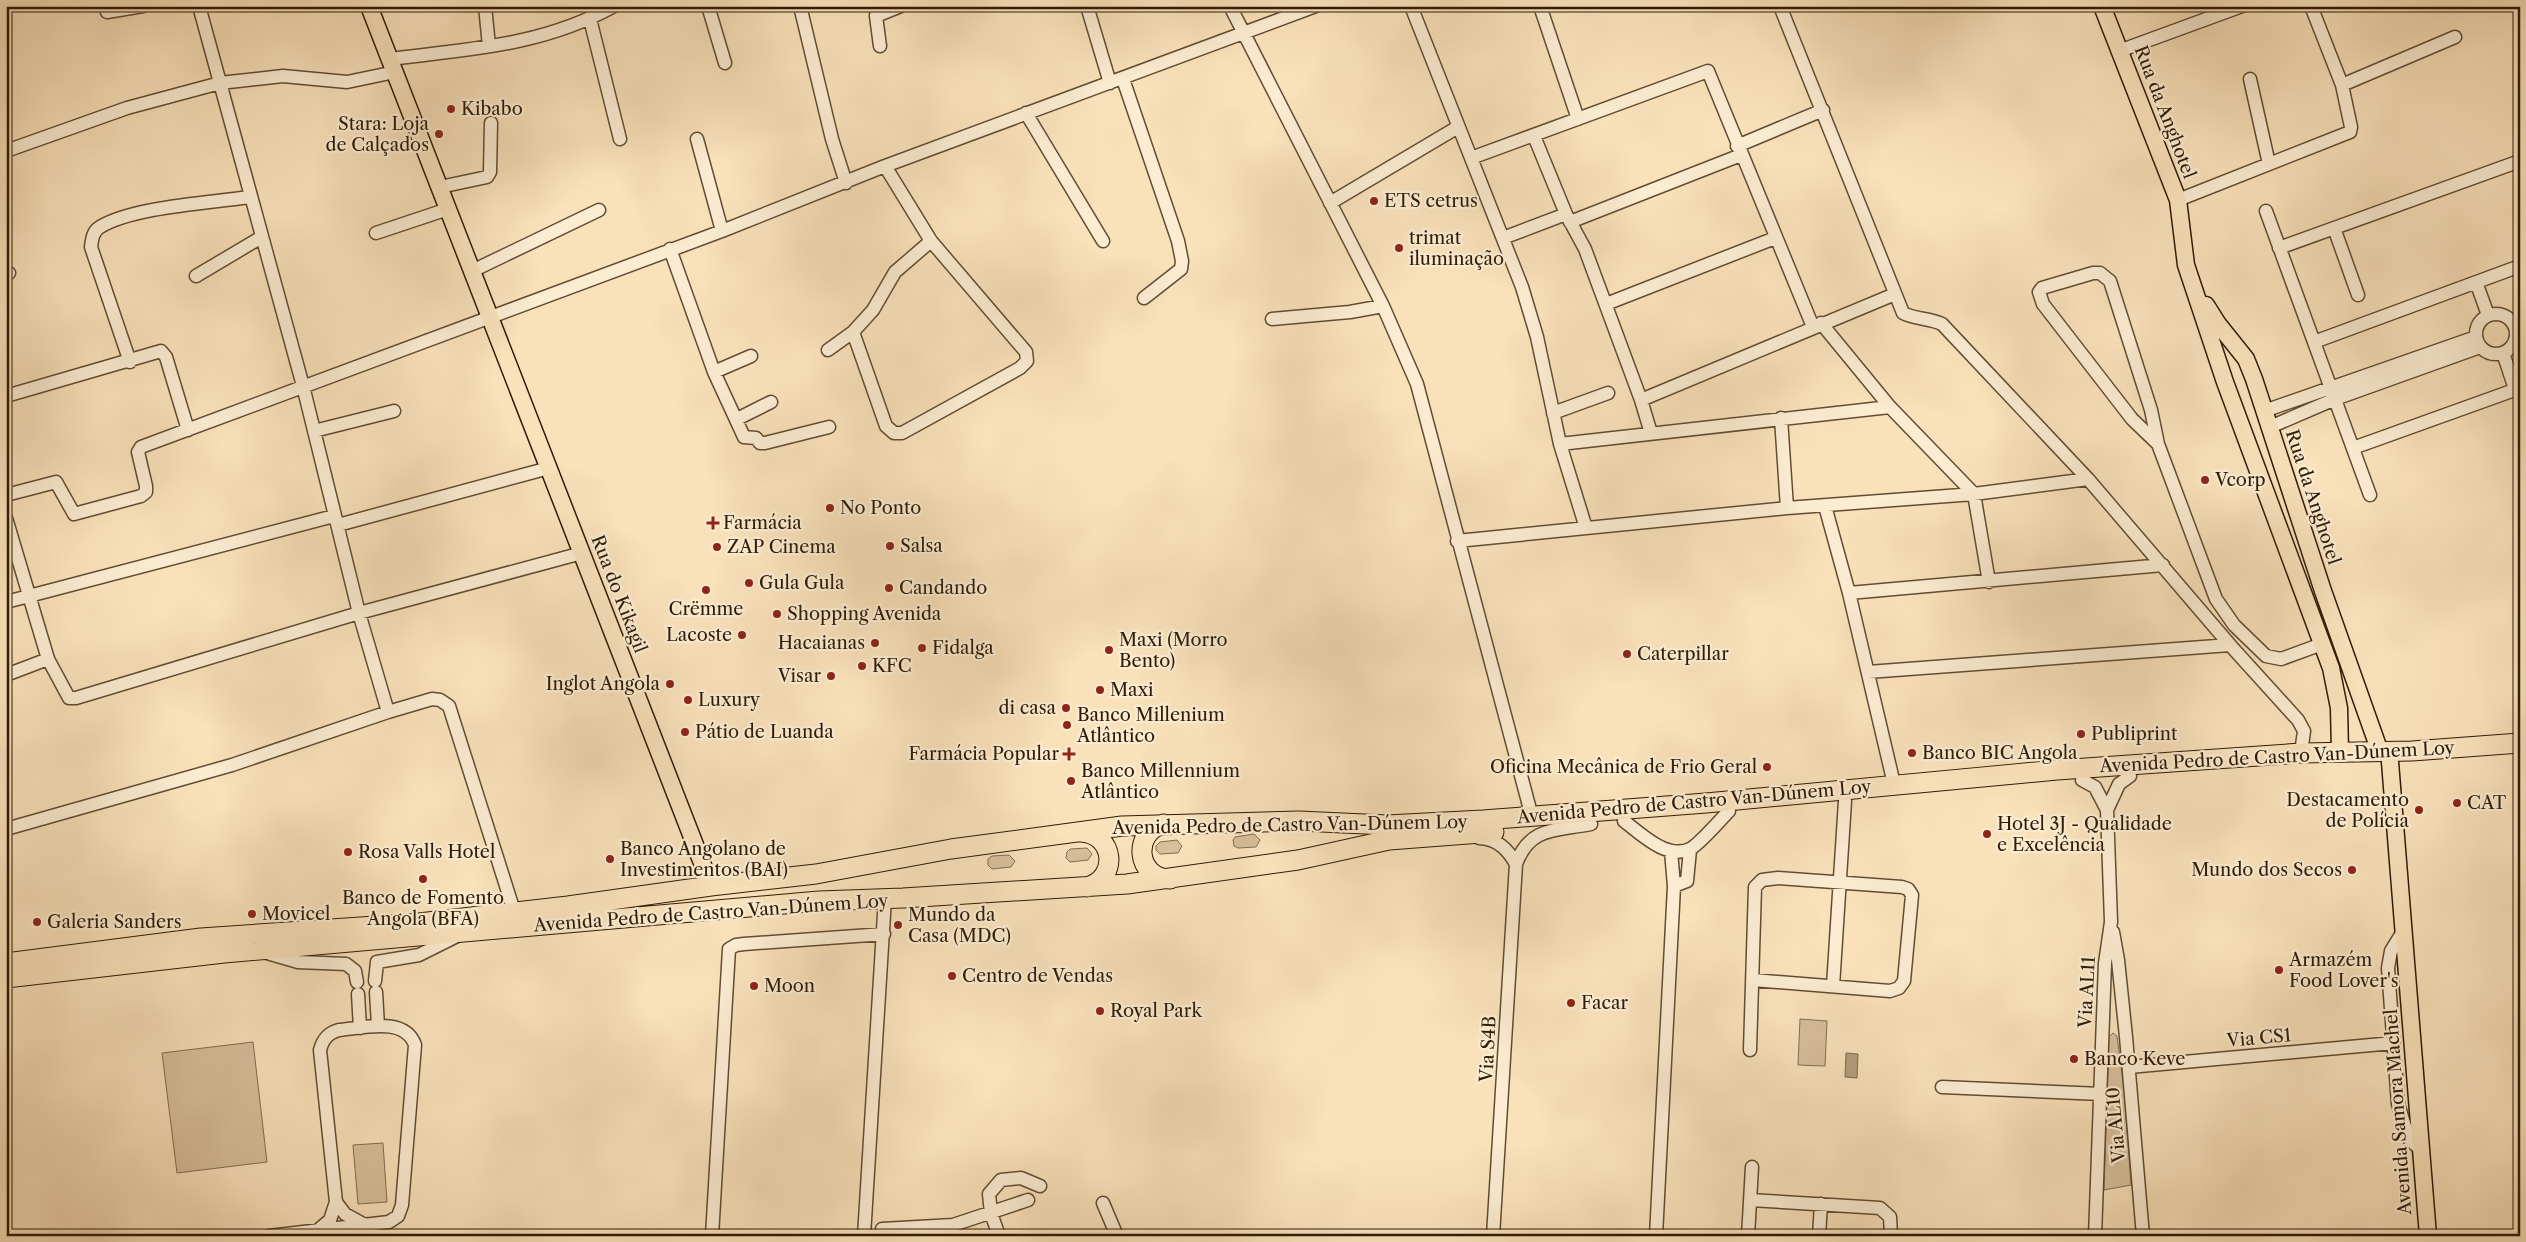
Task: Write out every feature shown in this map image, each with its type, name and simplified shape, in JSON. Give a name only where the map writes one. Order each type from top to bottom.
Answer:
[{"type":"highway","name":"Avenida Pedro de Castro Van-Dúnem Loy","points":[[6,978],[257,950],[819,901],[1085,887],[1173,879],[1316,857],[1389,840],[2130,776],[2385,757],[2520,743]]},
{"type":"highway","name":"Avenida Pedro de Castro Van-Dúnem Loy","points":[[6,964],[200,938],[419,923],[601,902],[711,886],[816,874],[951,849],[1122,826],[1167,823],[1299,821],[1387,825],[1532,817],[1706,803],[1894,784],[2301,753],[2340,752],[2385,757],[2520,755]]},
{"type":"highway","points":[[1167,823],[1150,831],[1144,838],[1141,852],[1143,861],[1152,873],[1164,879],[1173,879]]},
{"type":"highway","points":[[1080,832],[1097,837],[1104,843],[1109,855],[1108,868],[1104,876],[1094,885],[1085,887]]},
{"type":"main road","name":"Rua do Kikagil","points":[[369,6],[711,886]]},
{"type":"main road","name":"Rua da Anghotel","points":[[2102,6],[2178,200],[2186,265],[2226,382],[2322,644],[2336,688],[2340,752]]},
{"type":"main road","name":"Rua da Anghotel","points":[[2186,265],[2209,310],[2246,359],[2323,591],[2385,757],[2404,928]]},
{"type":"main road","name":"Avenida Samora Machel","points":[[2404,928],[2428,1236]]},
{"type":"street","points":[[108,12],[143,6]]},
{"type":"street","points":[[199,6],[260,238],[303,386],[359,613],[388,712]]},
{"type":"street","points":[[485,6],[489,46]]},
{"type":"street","points":[[6,151],[128,108],[220,83],[283,76],[347,82],[392,66],[489,46],[521,42],[560,32],[614,6]]},
{"type":"street","points":[[708,6],[725,63]]},
{"type":"street","points":[[800,6],[832,138],[846,182]]},
{"type":"street","points":[[880,46],[876,16],[901,6]]},
{"type":"street","points":[[1087,6],[1110,84]]},
{"type":"street","points":[[1230,6],[1383,306],[1417,384],[1457,541],[1532,817]]},
{"type":"street","points":[[6,495],[56,482],[74,514],[142,496],[146,492],[146,486],[139,449],[490,316],[722,231],[885,166],[1244,35],[1316,6]]},
{"type":"street","points":[[1411,6],[1522,287],[1537,337],[1560,444],[1586,528]]},
{"type":"street","points":[[1540,6],[1578,119]]},
{"type":"street","points":[[1780,6],[1903,313],[1942,324],[2088,479],[2230,645],[2301,724],[2304,731],[2301,753]]},
{"type":"street","points":[[2120,50],[2242,6]]},
{"type":"street","points":[[2178,200],[2350,132],[2351,127],[2342,85],[2310,6]]},
{"type":"street","points":[[590,19],[620,139]]},
{"type":"street","points":[[2342,85],[2455,37]]},
{"type":"street","points":[[1471,158],[1707,71],[1775,238],[1817,325],[1890,407],[1974,494],[1989,582]]},
{"type":"street","points":[[1123,79],[1178,241],[1182,261],[1178,272],[1144,298]]},
{"type":"street","points":[[2250,79],[2270,164]]},
{"type":"street","points":[[1502,238],[1568,218],[1739,150],[1823,110]]},
{"type":"street","points":[[1026,113],[1102,241]]},
{"type":"street","points":[[440,187],[487,177],[490,172],[491,123]]},
{"type":"street","points":[[1330,203],[1458,127]]},
{"type":"street","points":[[1534,136],[1568,218],[1585,249],[1641,400],[1651,433]]},
{"type":"street","points":[[696,139],[722,231]]},
{"type":"street","points":[[2279,248],[2520,161]]},
{"type":"street","points":[[853,332],[886,426],[894,433],[902,433],[1025,365],[1026,352],[930,240],[885,166]]},
{"type":"street","points":[[130,362],[91,247],[93,235],[99,228],[130,215],[249,197]]},
{"type":"street","points":[[376,233],[448,209]]},
{"type":"street","points":[[472,270],[600,210]]},
{"type":"street","points":[[2266,211],[2370,495]]},
{"type":"street","points":[[2334,228],[2358,295]]},
{"type":"street","points":[[196,276],[260,238]]},
{"type":"street","points":[[1606,304],[1775,238]]},
{"type":"street","points":[[828,350],[853,332],[874,310],[895,272],[930,240]]},
{"type":"street","points":[[670,249],[714,372],[744,437],[756,438],[760,443],[765,443],[829,427]]},
{"type":"street","points":[[2314,342],[2520,266]]},
{"type":"street","points":[[2158,444],[2132,420],[2043,304],[2039,292],[2042,288],[2093,273],[2106,276],[2110,281],[2151,410],[2158,444],[2205,574],[2216,599],[2234,625],[2258,650],[2275,659],[2281,659],[2322,644]]},
{"type":"street","points":[[2476,282],[2488,315]]},
{"type":"street","points":[[1641,400],[1895,294]]},
{"type":"street","points":[[1272,319],[1350,312],[1383,306]]},
{"type":"street","points":[[2488,315],[2502,315],[2517,328],[2512,346],[2503,352],[2491,353],[2478,342],[2478,324],[2488,315]]},
{"type":"street","points":[[2264,411],[2333,393],[2478,342]]},
{"type":"street","points":[[6,396],[130,362],[161,351],[164,353],[188,430]]},
{"type":"street","points":[[2353,448],[2517,389],[2503,352]]},
{"type":"street","points":[[714,372],[751,356]]},
{"type":"street","points":[[1553,413],[1608,393]]},
{"type":"street","points":[[2270,427],[2333,393]]},
{"type":"street","points":[[737,419],[771,402]]},
{"type":"street","points":[[1560,444],[1890,407]]},
{"type":"street","points":[[2132,420],[2144,417],[2151,410]]},
{"type":"street","points":[[314,430],[394,411]]},
{"type":"street","points":[[1781,418],[1787,508]]},
{"type":"street","points":[[6,602],[549,468]]},
{"type":"street","points":[[1457,541],[1787,508],[1974,494],[2088,479]]},
{"type":"street","points":[[1825,506],[1868,672],[1894,784]]},
{"type":"street","points":[[6,518],[48,659],[68,698],[76,698],[359,613],[582,553]]},
{"type":"street","points":[[1848,593],[1989,582],[2163,565]]},
{"type":"street","points":[[1868,672],[2230,645]]},
{"type":"street","points":[[6,675],[48,659]]},
{"type":"street","points":[[6,829],[232,765],[388,712],[432,699],[440,700],[448,706],[514,911]]},
{"type":"street","name":"Via AL11","points":[[2107,810],[2119,784],[2130,776]]},
{"type":"street","name":"Via AL11","points":[[2082,780],[2095,787],[2107,810],[2111,922],[2105,963],[2095,1236]]},
{"type":"street","points":[[1833,986],[1845,801]]},
{"type":"street","points":[[1674,886],[1687,881],[1690,850],[1729,811]]},
{"type":"street","points":[[1624,821],[1660,847],[1671,851],[1690,850]]},
{"type":"street","points":[[1516,864],[1524,846],[1538,834],[1591,824]]},
{"type":"street","points":[[1444,836],[1486,839],[1496,842],[1504,847],[1516,864]]},
{"type":"street","points":[[1656,1236],[1674,886],[1671,851]]},
{"type":"street","name":"Via S4B","points":[[1493,1236],[1516,864]]},
{"type":"street","points":[[1750,1050],[1755,887],[1769,877],[1902,887],[1908,889],[1912,895],[1904,981],[1898,988],[1890,991],[1753,980]]},
{"type":"street","points":[[864,1236],[886,898]]},
{"type":"street","name":"Via AL10","points":[[2111,922],[2118,960],[2126,1037],[2143,1236]]},
{"type":"street","points":[[2404,928],[2391,951],[2388,968],[2393,1043],[2398,1104],[2402,1125],[2409,1139],[2421,1150]]},
{"type":"street","points":[[378,1026],[375,986],[377,962],[419,955],[465,932]]},
{"type":"street","points":[[712,1236],[730,949],[736,944],[884,934]]},
{"type":"street","points":[[257,950],[298,962],[346,964],[355,971],[360,1028]]},
{"type":"street","points":[[269,1236],[317,1231],[389,1222],[398,1216],[402,1205],[415,1045],[413,1039],[403,1029],[378,1026],[332,1032],[322,1042],[320,1050],[336,1202],[330,1220],[317,1231]]},
{"type":"street","points":[[2102,1036],[2113,1027],[2120,1030],[2126,1037]]},
{"type":"street","name":"Via CS1","points":[[2128,1067],[2393,1043]]},
{"type":"street","points":[[1942,1086],[2100,1094]]},
{"type":"street","points":[[1748,1236],[1752,1167]]},
{"type":"street","points":[[999,1236],[991,1212],[989,1194],[1001,1180],[1021,1178],[1040,1186]]},
{"type":"street","points":[[882,1229],[953,1225],[1028,1200]]},
{"type":"street","points":[[1750,1200],[1880,1208],[1890,1217],[1891,1236]]},
{"type":"street","points":[[336,1202],[345,1214],[365,1225]]},
{"type":"street","points":[[1103,1203],[1117,1236]]},
{"type":"street","points":[[1820,1236],[1821,1204]]},
{"type":"shaded area","points":[[1254,834],[1260,840],[1256,847],[1238,848],[1234,846],[1233,840],[1235,837]]},
{"type":"shaded area","points":[[1177,840],[1182,846],[1178,853],[1160,854],[1156,850],[1156,846],[1160,842]]},
{"type":"shaded area","points":[[1087,848],[1092,854],[1088,860],[1070,862],[1066,858],[1067,852],[1070,849]]},
{"type":"shaded area","points":[[1009,855],[1015,861],[1011,867],[992,869],[988,865],[988,859],[992,856]]},
{"type":"shaded area","points":[[1800,1019],[1827,1021],[1825,1066],[1798,1065]]},
{"type":"shaded area","points":[[2113,1033],[2117,1036],[2124,1088],[2131,1185],[2104,1190],[2109,1037]]},
{"type":"shaded area","points":[[253,1042],[267,1162],[177,1173],[162,1053]]},
{"type":"shaded area","points":[[1846,1053],[1858,1054],[1857,1078],[1845,1077]]},
{"type":"shaded area","points":[[383,1143],[387,1202],[358,1204],[353,1145]]},
{"type":"place","name":"Kibabo","points":[[451,109]]},
{"type":"place","name":"Stara: Loja de Calçados","points":[[439,134]]},
{"type":"place","name":"ETS cetrus","points":[[1374,201]]},
{"type":"place","name":"trimat iluminação","points":[[1399,248]]},
{"type":"place","name":"Vcorp","points":[[2205,480]]},
{"type":"place","name":"No Ponto","points":[[830,508]]},
{"type":"place","name":"Farmácia","points":[[713,523]]},
{"type":"place","name":"Salsa","points":[[890,546]]},
{"type":"place","name":"ZAP Cinema","points":[[717,547]]},
{"type":"place","name":"Gula Gula","points":[[749,583]]},
{"type":"place","name":"Candando","points":[[889,588]]},
{"type":"place","name":"Crëmme","points":[[706,590]]},
{"type":"place","name":"Shopping Avenida","points":[[777,614]]},
{"type":"place","name":"Lacoste","points":[[742,635]]},
{"type":"place","name":"Hacaianas","points":[[875,643]]},
{"type":"place","name":"Fidalga","points":[[922,648]]},
{"type":"place","name":"Maxi (Morro Bento)","points":[[1109,650]]},
{"type":"place","name":"Caterpillar","points":[[1627,654]]},
{"type":"place","name":"KFC","points":[[862,666]]},
{"type":"place","name":"Visar","points":[[831,676]]},
{"type":"place","name":"Inglot Angola","points":[[670,684]]},
{"type":"place","name":"Maxi","points":[[1100,690]]},
{"type":"place","name":"Luxury","points":[[688,700]]},
{"type":"place","name":"di casa","points":[[1066,708]]},
{"type":"place","name":"Banco Millenium Atlântico","points":[[1067,725]]},
{"type":"place","name":"Pátio de Luanda","points":[[685,732]]},
{"type":"place","name":"Publiprint","points":[[2081,734]]},
{"type":"place","name":"Banco BIC Angola","points":[[1912,753]]},
{"type":"place","name":"Farmácia Popular","points":[[1069,754]]},
{"type":"place","name":"Oficina Mecânica de Frio Geral","points":[[1767,767]]},
{"type":"place","name":"Banco Millennium Atlântico","points":[[1071,781]]},
{"type":"place","name":"CAT","points":[[2457,803]]},
{"type":"place","name":"Destacamento de Polícia","points":[[2419,810]]},
{"type":"place","name":"Hotel 3J - Qualidade e Excelência","points":[[1987,834]]},
{"type":"place","name":"Rosa Valls Hotel","points":[[348,852]]},
{"type":"place","name":"Banco Angolano de Investimentos (BAI)","points":[[610,859]]},
{"type":"place","name":"Mundo dos Secos","points":[[2352,870]]},
{"type":"place","name":"Banco de Fomento Angola (BFA)","points":[[423,879]]},
{"type":"place","name":"Movicel","points":[[252,914]]},
{"type":"place","name":"Galeria Sanders","points":[[37,922]]},
{"type":"place","name":"Mundo da Casa (MDC)","points":[[898,925]]},
{"type":"place","name":"Armazém Food Lover's","points":[[2279,970]]},
{"type":"place","name":"Centro de Vendas","points":[[952,976]]},
{"type":"place","name":"Moon","points":[[754,986]]},
{"type":"place","name":"Facar","points":[[1571,1003]]},
{"type":"place","name":"Royal Park","points":[[1100,1011]]},
{"type":"place","name":"Banco Keve","points":[[2074,1059]]}]
